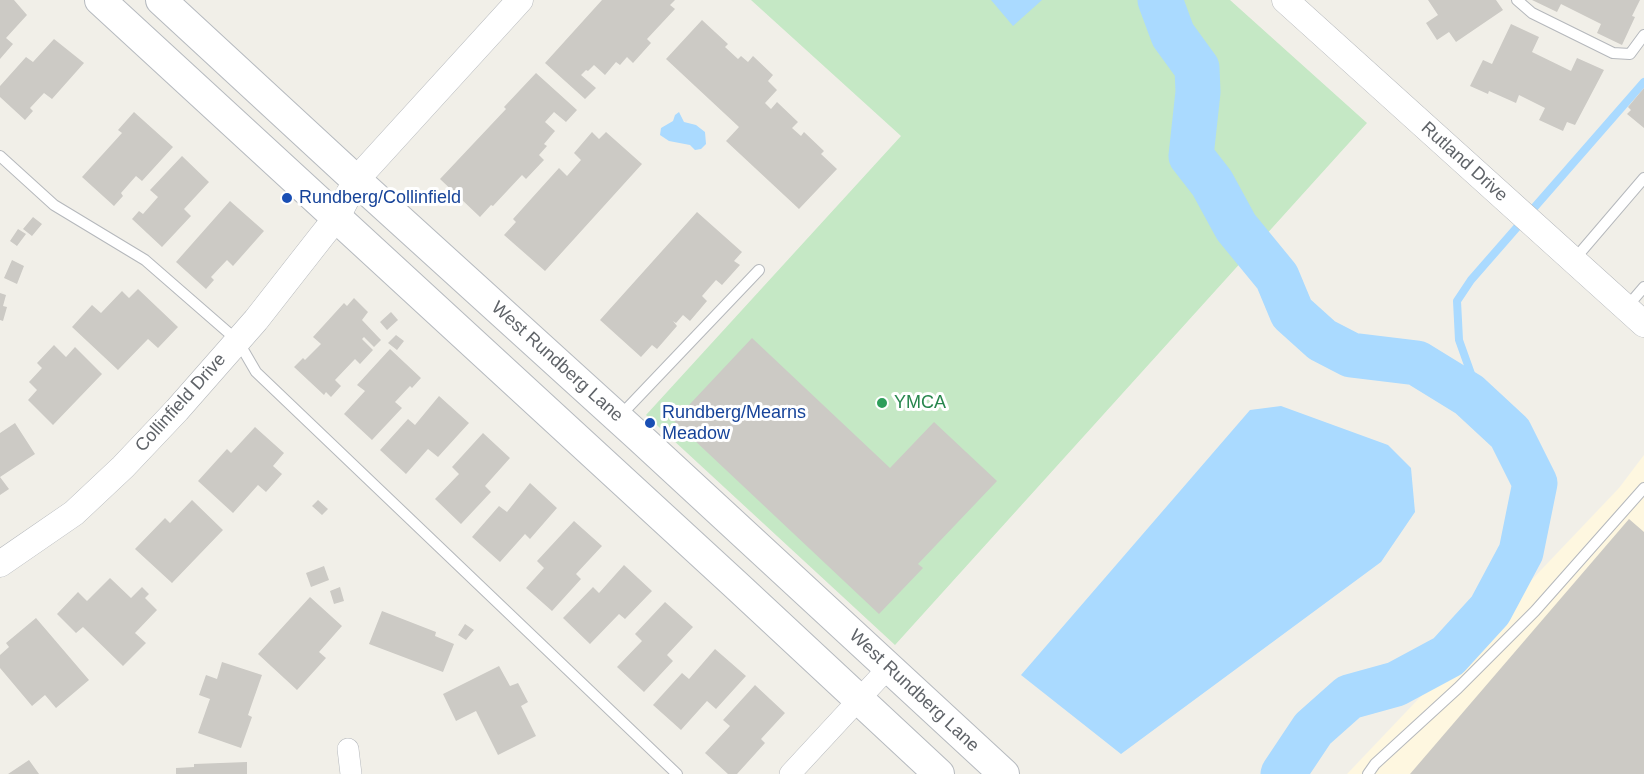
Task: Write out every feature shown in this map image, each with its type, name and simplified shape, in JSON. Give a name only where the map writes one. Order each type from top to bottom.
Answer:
[{"type":"main road","points":[[100,0],[939,774]]},
{"type":"main road","name":"West Rundberg Lane","points":[[161,0],[1004,774]]},
{"type":"street","name":"Collinfield Drive","points":[[0,564],[74,513],[123,467],[237,341],[336,217],[356,180],[520,0]]},
{"type":"street","name":"Rutland Drive","points":[[1285,0],[1635,316]]},
{"type":"street","points":[[790,774],[889,668]]},
{"type":"street","points":[[348,749],[351,774]]},
{"type":"lane","points":[[1517,0],[1532,13],[1613,53],[1630,54],[1644,35]]},
{"type":"lane","points":[[0,156],[54,205],[145,260],[237,341],[256,372],[677,774]]},
{"type":"lane","points":[[1573,261],[1644,178]]},
{"type":"lane","points":[[618,418],[759,270]]},
{"type":"lane","points":[[1635,316],[1644,287]]},
{"type":"lane","points":[[1368,774],[1375,764],[1458,688],[1535,611],[1644,488]]},
{"type":"shaded area","points":[[1644,455],[1644,774],[1347,774],[1619,488]]},
{"type":"green space","points":[[751,0],[1230,0],[1367,123],[895,645],[646,415],[901,136]]},
{"type":"water","points":[[991,0],[1042,0],[1013,26]]},
{"type":"water","points":[[679,112],[684,122],[696,125],[705,132],[706,144],[701,149],[695,150],[690,145],[669,141],[660,135],[661,128],[673,121]]},
{"type":"water","points":[[1281,406],[1388,445],[1411,468],[1415,512],[1381,562],[1121,754],[1021,675],[1250,410]]},
{"type":"building","points":[[0,0],[14,0],[27,15],[6,38],[13,44],[0,59]]},
{"type":"building","points":[[602,0],[675,0],[670,5],[675,9],[647,39],[651,43],[633,63],[627,57],[620,65],[616,62],[605,75],[594,65],[581,75],[596,88],[585,99],[545,63]]},
{"type":"building","points":[[1428,0],[1496,0],[1503,10],[1456,42],[1449,32],[1437,40],[1426,23],[1438,15]]},
{"type":"building","points":[[1532,0],[1640,0],[1622,45],[1597,33],[1601,24],[1561,4],[1557,12]]},
{"type":"building","points":[[702,20],[728,44],[725,47],[738,59],[741,56],[748,62],[753,56],[773,75],[768,81],[777,90],[765,103],[771,109],[777,102],[798,122],[792,128],[801,136],[804,132],[824,151],[821,154],[837,169],[799,209],[726,141],[739,127],[666,59]]},
{"type":"building","points":[[1511,24],[1539,37],[1532,52],[1571,71],[1577,58],[1604,70],[1575,125],[1567,122],[1563,131],[1539,120],[1545,108],[1519,95],[1516,103],[1489,91],[1488,94],[1470,86],[1483,60],[1492,64]]},
{"type":"building","points":[[54,39],[84,63],[52,99],[44,93],[30,108],[33,111],[25,120],[0,97],[0,86],[26,57],[33,62]]},
{"type":"building","points":[[536,73],[577,110],[566,122],[554,112],[545,122],[555,131],[544,144],[547,146],[539,155],[544,160],[526,179],[522,175],[480,217],[440,179],[506,109],[504,107]]},
{"type":"building","points":[[1644,88],[1644,128],[1627,114],[1631,110],[1628,107]]},
{"type":"building","points":[[134,112],[173,147],[142,181],[136,176],[121,193],[123,196],[114,206],[82,177],[122,133],[118,130]]},
{"type":"building","points":[[592,132],[599,139],[606,132],[642,164],[545,271],[504,235],[516,222],[513,219],[559,168],[567,176],[581,160],[574,153]]},
{"type":"building","points":[[182,156],[209,182],[184,209],[191,216],[162,247],[132,219],[139,211],[143,214],[158,197],[150,190]]},
{"type":"building","points":[[230,201],[264,231],[233,266],[227,260],[211,277],[214,280],[206,289],[176,262]]},
{"type":"building","points":[[697,212],[742,252],[734,261],[740,265],[722,285],[716,280],[702,296],[707,301],[690,321],[683,315],[676,323],[673,321],[677,326],[657,349],[652,345],[641,357],[600,320]]},
{"type":"building","points":[[33,217],[42,224],[32,236],[23,229]]},
{"type":"building","points":[[18,229],[26,234],[17,246],[10,241]]},
{"type":"building","points":[[12,260],[24,266],[17,284],[4,278]]},
{"type":"building","points":[[138,289],[178,327],[158,348],[148,339],[118,370],[72,327],[92,305],[101,313],[122,291],[129,298]]},
{"type":"building","points":[[0,293],[6,295],[3,306],[7,307],[3,321],[0,320]]},
{"type":"building","points":[[354,298],[368,312],[362,320],[381,340],[374,347],[364,337],[362,339],[373,350],[360,364],[355,359],[335,380],[341,386],[331,397],[326,392],[324,395],[294,367],[303,358],[305,360],[321,344],[313,337],[344,303],[347,306]]},
{"type":"building","points":[[391,312],[398,320],[387,330],[380,322]]},
{"type":"building","points":[[396,335],[404,341],[397,350],[388,343]]},
{"type":"building","points":[[752,338],[890,468],[934,422],[997,481],[918,564],[923,568],[879,614],[674,421]]},
{"type":"building","points":[[54,345],[66,357],[75,347],[102,374],[53,425],[28,400],[37,390],[29,382],[42,368],[37,363]]},
{"type":"building","points":[[390,349],[421,378],[395,402],[402,408],[372,440],[344,414],[365,391],[357,385]]},
{"type":"building","points":[[439,396],[469,423],[438,457],[428,449],[406,474],[380,450],[408,419],[415,425]]},
{"type":"building","points":[[15,423],[35,454],[0,477],[0,433]]},
{"type":"building","points":[[255,427],[284,453],[273,466],[282,474],[266,492],[258,485],[233,513],[198,481],[227,449],[231,453]]},
{"type":"building","points":[[483,433],[510,458],[485,486],[491,492],[461,524],[435,499],[459,474],[452,467]]},
{"type":"building","points":[[0,477],[9,489],[0,495]]},
{"type":"building","points":[[530,483],[557,508],[530,539],[525,534],[500,562],[472,537],[499,506],[507,512]]},
{"type":"building","points":[[192,500],[223,530],[172,583],[135,549],[165,518],[170,523]]},
{"type":"building","points":[[318,500],[328,509],[322,515],[312,506]]},
{"type":"building","points":[[1629,519],[1644,532],[1644,774],[1410,774]]},
{"type":"building","points":[[574,521],[602,546],[576,574],[581,579],[552,611],[526,588],[544,568],[537,561]]},
{"type":"building","points":[[624,565],[652,591],[625,619],[619,614],[590,644],[563,618],[593,587],[599,593]]},
{"type":"building","points":[[324,566],[329,580],[311,587],[306,573]]},
{"type":"building","points":[[110,578],[131,598],[142,587],[149,594],[145,598],[157,610],[135,633],[146,643],[123,666],[83,627],[76,633],[57,614],[78,592],[87,601]]},
{"type":"building","points":[[340,587],[344,601],[334,604],[330,591]]},
{"type":"building","points":[[310,597],[342,626],[319,652],[326,658],[297,690],[258,654]]},
{"type":"building","points":[[665,602],[693,627],[667,655],[673,661],[644,692],[617,667],[642,641],[635,634]]},
{"type":"building","points":[[382,611],[436,632],[435,636],[454,644],[443,672],[369,644]]},
{"type":"building","points":[[36,618],[89,680],[56,708],[45,695],[32,706],[0,668],[0,655],[9,647],[6,643]]},
{"type":"building","points":[[465,624],[474,630],[466,640],[458,635]]},
{"type":"building","points":[[715,649],[746,676],[716,709],[707,701],[681,730],[653,705],[682,673],[689,679]]},
{"type":"building","points":[[222,662],[262,675],[248,715],[252,717],[241,748],[198,733],[210,699],[199,695],[206,675],[217,679]]},
{"type":"building","points":[[499,666],[510,686],[518,683],[528,702],[521,706],[536,736],[498,755],[476,711],[456,721],[443,694]]},
{"type":"building","points":[[755,685],[785,713],[761,739],[765,743],[737,774],[728,774],[705,753],[730,726],[723,720]]},
{"type":"building","points":[[29,760],[39,774],[8,774]]},
{"type":"building","points":[[247,762],[247,774],[176,774],[176,768],[194,767],[194,764]]},
{"type":"waterway","points":[[1160,0],[1173,35],[1197,68],[1198,92],[1191,156],[1212,183],[1236,227],[1277,277],[1292,313],[1322,340],[1351,355],[1417,363],[1469,395],[1510,433],[1535,483],[1521,552],[1490,610],[1448,656],[1396,684],[1349,697],[1313,729],[1283,774]]},
{"type":"waterway","points":[[1484,410],[1459,340],[1457,301],[1471,280],[1644,82]]},
{"type":"place","name":"Rundberg/Collinfield","points":[[287,198]]},
{"type":"place","name":"YMCA","points":[[882,403]]},
{"type":"place","name":"Rundberg/Mearns Meadow","points":[[650,423]]}]
